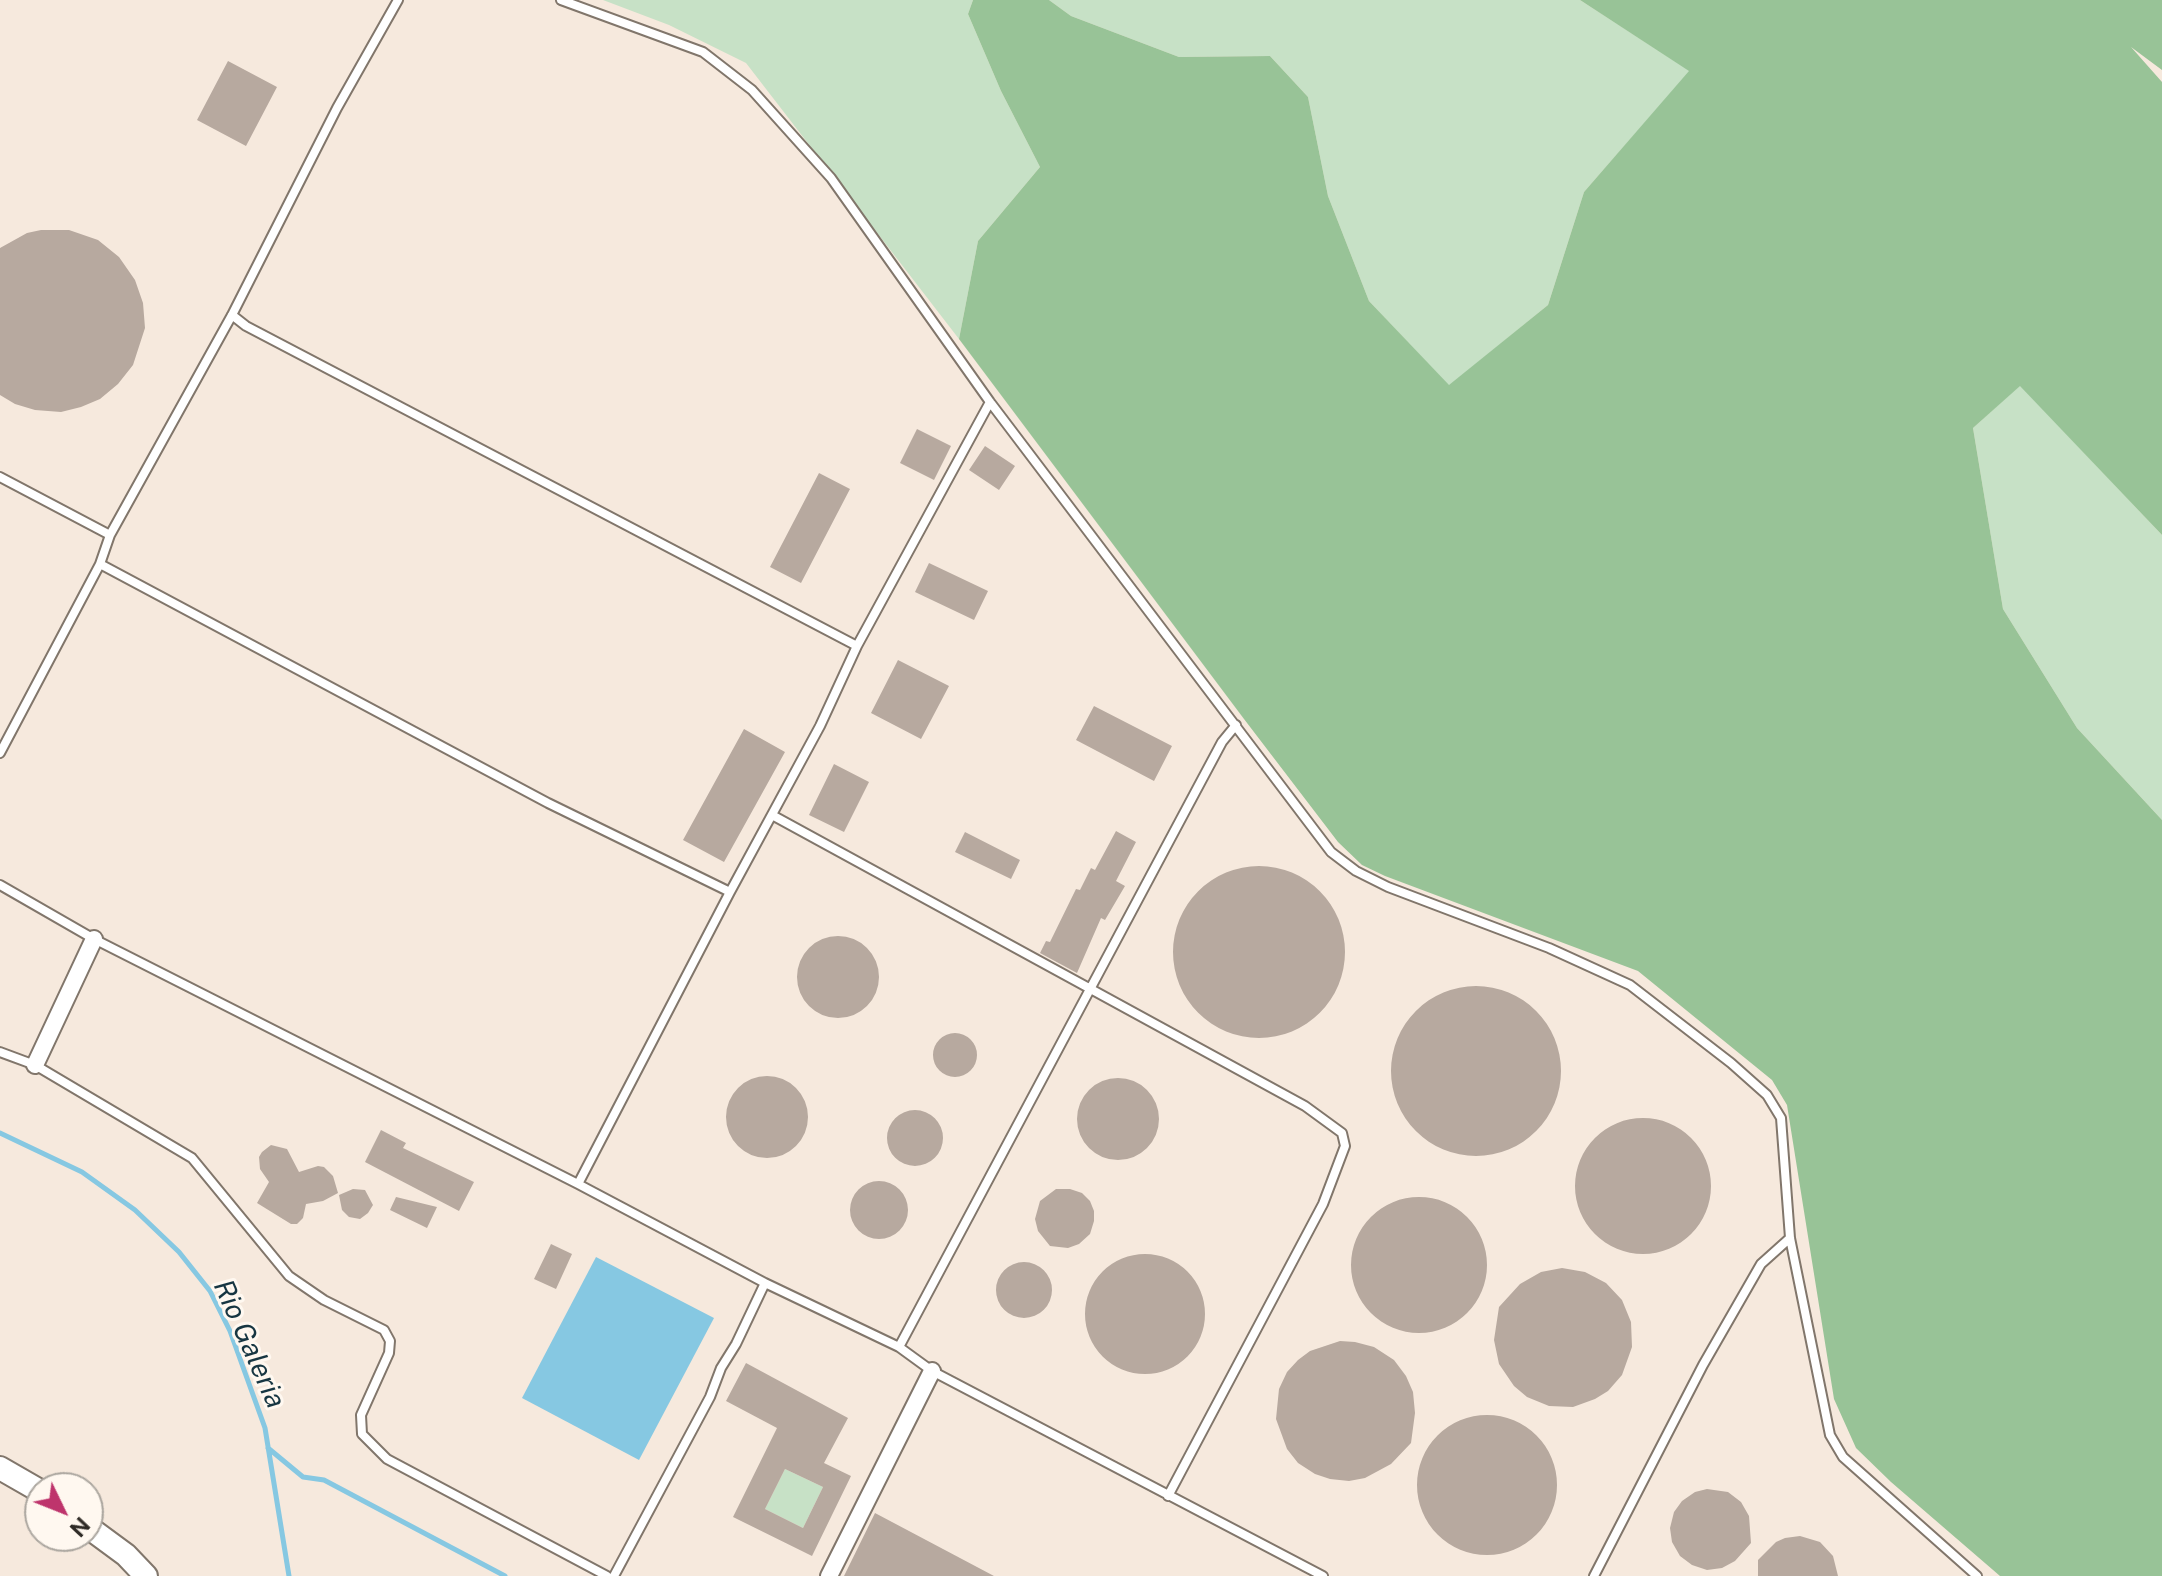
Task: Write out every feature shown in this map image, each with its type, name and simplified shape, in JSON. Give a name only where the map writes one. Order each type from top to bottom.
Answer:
[{"type":"main road","points":[[0,1468],[24,1482]]},
{"type":"main road","points":[[104,1539],[126,1555],[146,1576]]},
{"type":"street","points":[[35,1065],[94,939]]},
{"type":"street","points":[[829,1576],[932,1371]]},
{"type":"lane","points":[[0,753],[100,564],[110,535],[232,315],[337,108],[398,0]]},
{"type":"lane","points":[[561,0],[703,52],[752,90],[831,178],[990,402],[1331,852],[1356,871],[1388,887],[1549,948],[1630,985],[1731,1063],[1767,1095],[1781,1118],[1790,1238],[1830,1435],[1843,1457],[1977,1576]]},
{"type":"lane","points":[[232,315],[246,326],[857,646]]},
{"type":"lane","points":[[578,1184],[820,726],[857,646],[990,402]]},
{"type":"lane","points":[[0,477],[110,535]]},
{"type":"lane","points":[[100,564],[548,803],[730,892]]},
{"type":"lane","points":[[899,1347],[1222,742],[1236,725]]},
{"type":"lane","points":[[772,815],[1305,1106],[1342,1133],[1345,1146],[1323,1204],[1168,1496]]},
{"type":"lane","points":[[0,885],[94,939],[578,1184],[765,1283],[899,1347],[932,1371],[1323,1576]]},
{"type":"lane","points":[[0,1052],[35,1065],[192,1158],[289,1276],[324,1300],[384,1330],[390,1341],[389,1353],[361,1415],[362,1434],[387,1459],[607,1576]]},
{"type":"lane","points":[[1594,1576],[1703,1365],[1761,1264],[1790,1238]]},
{"type":"lane","points":[[626,1576],[615,1573],[710,1397],[721,1368],[765,1283]]},
{"type":"green space","points":[[603,0],[973,0],[968,14],[1001,91],[1040,167],[978,241],[959,339],[746,63],[669,25]]},
{"type":"green space","points":[[973,0],[1049,0],[1071,16],[1179,57],[1270,56],[1308,97],[1328,196],[1369,301],[1449,385],[1548,305],[1584,192],[1689,71],[1580,0],[2162,0],[2162,70],[2131,47],[2162,82],[2162,535],[2020,386],[1973,428],[2003,609],[2077,728],[2162,820],[2162,1576],[2000,1576],[1891,1482],[1856,1448],[1834,1399],[1787,1105],[1772,1080],[1638,971],[1362,865],[1338,842],[1244,719],[959,339],[978,241],[1040,167],[1001,91],[968,14]]},
{"type":"green space","points":[[1049,0],[1580,0],[1690,71],[1584,192],[1548,305],[1449,386],[1369,301],[1328,196],[1308,97],[1270,56],[1179,57],[1071,16]]},
{"type":"green space","points":[[2020,385],[2162,535],[2162,820],[2077,728],[2003,609],[1973,428]]},
{"type":"green space","points":[[785,1469],[823,1487],[803,1528],[765,1509]]},
{"type":"water","points":[[596,1257],[714,1318],[639,1460],[522,1398]]},
{"type":"building","points":[[228,61],[277,87],[246,146],[197,120]]},
{"type":"building","points":[[69,230],[98,240],[119,257],[135,280],[143,303],[145,328],[133,365],[118,384],[100,399],[61,412],[35,410],[0,395],[0,248],[27,233]]},
{"type":"building","points":[[917,429],[951,446],[934,480],[900,463]]},
{"type":"building","points":[[985,446],[1015,466],[999,490],[969,470]]},
{"type":"building","points":[[819,473],[850,489],[801,583],[770,567]]},
{"type":"building","points":[[929,563],[988,591],[974,620],[915,592]]},
{"type":"building","points":[[898,660],[949,686],[921,739],[871,713]]},
{"type":"building","points":[[1094,706],[1172,746],[1154,781],[1076,740]]},
{"type":"building","points":[[744,729],[785,752],[724,862],[683,840]]},
{"type":"building","points":[[834,764],[869,782],[844,832],[809,815]]},
{"type":"building","points":[[1116,831],[1136,842],[1116,881],[1125,886],[1105,920],[1101,918],[1077,973],[1040,953],[1046,941],[1050,942],[1076,889],[1080,890],[1091,868],[1095,870]]},
{"type":"building","points":[[965,832],[1020,860],[1011,879],[955,852]]},
{"type":"building","points":[[1259,866],[1292,873],[1320,891],[1338,919],[1345,952],[1338,985],[1320,1013],[1292,1031],[1259,1038],[1226,1031],[1198,1013],[1180,985],[1173,952],[1180,919],[1198,891],[1226,873]]},
{"type":"building","points":[[830,936],[846,936],[861,943],[872,954],[879,977],[876,993],[867,1006],[846,1018],[830,1018],[815,1011],[804,1000],[797,985],[797,969],[804,954],[815,943]]},
{"type":"building","points":[[1476,986],[1509,992],[1536,1011],[1555,1038],[1561,1071],[1555,1104],[1536,1131],[1509,1150],[1476,1156],[1443,1150],[1416,1131],[1397,1104],[1391,1071],[1397,1038],[1416,1011],[1443,992]]},
{"type":"building","points":[[955,1033],[970,1040],[977,1055],[970,1070],[955,1077],[940,1070],[933,1055],[940,1040]]},
{"type":"building","points":[[767,1076],[783,1079],[796,1088],[805,1101],[808,1117],[805,1133],[796,1146],[783,1155],[767,1158],[751,1155],[738,1146],[729,1133],[726,1117],[729,1101],[738,1088],[751,1079]]},
{"type":"building","points":[[1110,1078],[1126,1078],[1141,1085],[1152,1096],[1159,1119],[1156,1135],[1147,1148],[1126,1160],[1110,1160],[1095,1153],[1084,1142],[1077,1127],[1077,1111],[1084,1096],[1095,1085]]},
{"type":"building","points":[[915,1110],[935,1118],[943,1138],[935,1158],[915,1166],[895,1158],[887,1138],[895,1118]]},
{"type":"building","points":[[1643,1118],[1669,1123],[1691,1138],[1706,1160],[1711,1186],[1706,1212],[1691,1234],[1669,1249],[1643,1254],[1617,1249],[1595,1234],[1580,1212],[1575,1186],[1580,1160],[1595,1138],[1617,1123]]},
{"type":"building","points":[[381,1130],[406,1143],[403,1148],[474,1182],[459,1211],[365,1162]]},
{"type":"building","points":[[271,1145],[287,1149],[299,1172],[318,1166],[324,1167],[333,1176],[338,1193],[323,1201],[306,1204],[303,1218],[297,1224],[291,1224],[257,1203],[269,1182],[260,1169],[259,1157]]},
{"type":"building","points":[[879,1181],[890,1183],[899,1190],[906,1199],[906,1221],[899,1230],[890,1237],[879,1239],[868,1237],[859,1230],[852,1221],[850,1210],[852,1199],[859,1190],[868,1183]]},
{"type":"building","points":[[353,1189],[365,1190],[373,1205],[360,1219],[349,1217],[342,1210],[339,1195]]},
{"type":"building","points":[[1056,1189],[1082,1193],[1094,1211],[1090,1234],[1079,1244],[1068,1248],[1050,1246],[1038,1231],[1035,1219],[1040,1201]]},
{"type":"building","points":[[396,1197],[437,1207],[427,1228],[390,1210]]},
{"type":"building","points":[[1419,1197],[1445,1203],[1467,1217],[1481,1239],[1487,1265],[1481,1291],[1467,1313],[1445,1327],[1419,1333],[1393,1327],[1371,1313],[1357,1291],[1351,1265],[1357,1239],[1371,1217],[1393,1203]]},
{"type":"building","points":[[551,1244],[572,1254],[556,1289],[534,1279]]},
{"type":"building","points":[[1145,1254],[1168,1259],[1187,1272],[1200,1291],[1205,1314],[1200,1337],[1187,1356],[1168,1369],[1145,1374],[1122,1369],[1103,1356],[1090,1337],[1085,1314],[1090,1291],[1103,1272],[1122,1259]]},
{"type":"building","points":[[1024,1262],[1044,1270],[1052,1290],[1044,1310],[1024,1318],[1004,1310],[996,1290],[1004,1270]]},
{"type":"building","points":[[1562,1268],[1585,1272],[1606,1283],[1622,1300],[1631,1322],[1632,1347],[1622,1375],[1608,1391],[1573,1407],[1549,1406],[1527,1397],[1514,1386],[1499,1364],[1494,1340],[1499,1307],[1520,1284],[1541,1272]]},
{"type":"building","points":[[1340,1341],[1374,1347],[1394,1360],[1413,1392],[1415,1413],[1411,1443],[1391,1464],[1365,1478],[1349,1481],[1315,1474],[1298,1463],[1287,1449],[1276,1419],[1279,1389],[1287,1372],[1310,1351]]},
{"type":"building","points":[[746,1363],[848,1418],[824,1463],[851,1476],[812,1556],[733,1517],[777,1428],[726,1401]],"holes":[[[785,1469],[823,1487],[803,1528],[765,1509]]]},
{"type":"building","points":[[1487,1415],[1514,1421],[1536,1436],[1551,1458],[1557,1485],[1551,1512],[1536,1534],[1514,1549],[1487,1555],[1460,1549],[1438,1534],[1423,1512],[1417,1485],[1423,1458],[1438,1436],[1460,1421]]},
{"type":"building","points":[[1707,1489],[1728,1492],[1741,1502],[1749,1516],[1751,1543],[1735,1561],[1722,1568],[1707,1570],[1692,1565],[1680,1556],[1672,1542],[1670,1528],[1674,1512],[1682,1501],[1695,1492]]},
{"type":"building","points":[[875,1513],[994,1576],[844,1576]]},
{"type":"building","points":[[1800,1536],[1820,1542],[1833,1556],[1838,1576],[1758,1576],[1758,1560],[1776,1542]]},
{"type":"waterway","name":"Rio Galeria","points":[[0,1133],[82,1172],[135,1210],[179,1252],[210,1291],[230,1331],[265,1428],[289,1576]]},
{"type":"waterway","points":[[268,1448],[303,1477],[324,1480],[505,1576]]}]
